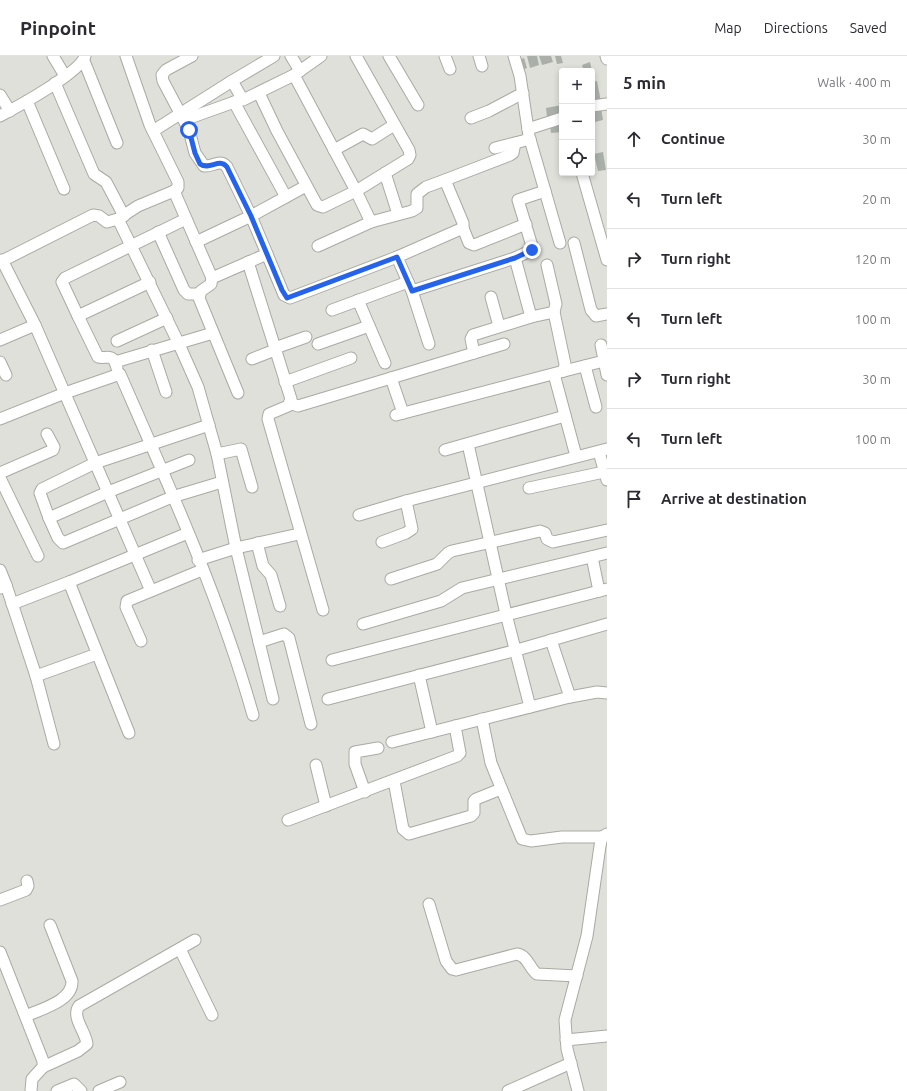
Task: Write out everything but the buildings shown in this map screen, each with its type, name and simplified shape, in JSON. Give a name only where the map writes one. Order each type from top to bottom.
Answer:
[{"type":"street","points":[[53,56],[65,76]]},
{"type":"street","points":[[126,56],[153,131],[178,182],[178,188],[144,204],[121,218],[107,222],[99,216],[93,215],[1,261],[35,325],[65,393],[81,435],[120,519],[150,591]]},
{"type":"street","points":[[192,56],[166,70],[162,75],[163,81],[189,130],[195,153],[200,164],[209,166],[220,162],[224,163],[251,216],[284,295],[290,298],[397,257],[463,228]]},
{"type":"street","points":[[153,131],[182,117],[232,81],[274,56]]},
{"type":"street","points":[[291,56],[297,73],[334,150],[371,222]]},
{"type":"street","points":[[182,117],[259,94],[297,73],[321,56]]},
{"type":"street","points":[[259,94],[306,186],[320,207],[329,205],[356,191],[385,173],[408,158],[410,154],[356,56]]},
{"type":"street","points":[[389,56],[418,104]]},
{"type":"street","points":[[445,56],[450,69]]},
{"type":"street","points":[[514,56],[523,93],[529,134],[560,243]]},
{"type":"street","points":[[0,116],[55,84],[80,66],[84,59]]},
{"type":"street","points":[[84,59],[117,143]]},
{"type":"street","points":[[232,81],[239,101],[286,197]]},
{"type":"street","points":[[55,84],[94,174],[106,182],[131,245],[167,318],[198,387],[217,454],[236,548],[274,699]]},
{"type":"street","points":[[471,118],[489,111],[523,93]]},
{"type":"street","points":[[0,95],[10,111]]},
{"type":"street","points":[[26,101],[64,189]]},
{"type":"street","points":[[595,106],[607,104]]},
{"type":"street","points":[[494,148],[515,144],[529,134],[559,119]]},
{"type":"street","points":[[334,150],[362,134],[372,139],[394,125]]},
{"type":"street","points":[[318,246],[371,222],[412,211],[417,208],[417,194],[420,190],[510,155],[513,153],[515,144]]},
{"type":"street","points":[[385,173],[398,214]]},
{"type":"street","points":[[583,176],[607,260]]},
{"type":"street","points":[[446,180],[463,223],[463,228],[469,243],[474,245],[526,224]]},
{"type":"street","points":[[196,242],[251,216],[306,186]]},
{"type":"street","points":[[158,232],[184,290],[188,294],[199,294],[211,284],[212,278],[174,191]]},
{"type":"street","points":[[332,310],[358,300],[515,258],[532,250],[526,224],[518,200],[545,191]]},
{"type":"street","points":[[186,219],[65,278],[62,282],[98,357],[113,358],[115,362],[162,470],[234,650],[253,715]]},
{"type":"street","points":[[574,244],[591,310],[596,316],[607,314]]},
{"type":"street","points":[[212,278],[267,254]]},
{"type":"street","points":[[397,257],[410,286],[429,344]]},
{"type":"street","points":[[515,258],[530,317]]},
{"type":"street","points":[[248,262],[285,382],[290,403]]},
{"type":"street","points":[[547,265],[556,304],[554,312],[565,364],[559,373],[565,416],[576,456]]},
{"type":"street","points":[[78,316],[150,282]]},
{"type":"street","points":[[199,294],[199,298],[238,393]]},
{"type":"street","points":[[491,297],[500,326]]},
{"type":"street","points":[[358,300],[386,363]]},
{"type":"street","points":[[474,353],[471,339],[474,335],[530,317],[554,312]]},
{"type":"street","points":[[117,341],[167,318]]},
{"type":"street","points":[[0,340],[35,325]]},
{"type":"street","points":[[318,344],[369,326]]},
{"type":"street","points":[[115,362],[178,342],[213,333]]},
{"type":"street","points":[[252,359],[306,337]]},
{"type":"street","points":[[323,610],[299,534],[268,419],[269,414],[290,403],[298,406],[504,344]]},
{"type":"street","points":[[601,345],[607,375]]},
{"type":"street","points":[[152,350],[166,392]]},
{"type":"street","points":[[285,382],[351,358]]},
{"type":"street","points":[[391,378],[400,414],[604,361]]},
{"type":"street","points":[[0,362],[6,375]]},
{"type":"street","points":[[585,366],[596,407]]},
{"type":"street","points":[[0,419],[65,393],[120,374]]},
{"type":"street","points":[[445,450],[565,416]]},
{"type":"street","points":[[209,425],[95,463],[40,490],[49,518],[58,538],[63,543],[172,498],[222,482]]},
{"type":"street","points":[[0,473],[53,450],[54,447],[48,434]]},
{"type":"street","points":[[468,444],[506,614],[517,650],[530,707]]},
{"type":"street","points":[[217,454],[241,449],[252,487]]},
{"type":"street","points":[[359,515],[576,456],[603,451],[606,476],[529,488]]},
{"type":"street","points":[[49,518],[108,492],[189,460]]},
{"type":"street","points":[[0,478],[38,556]]},
{"type":"street","points":[[382,542],[406,533],[412,529],[406,501]]},
{"type":"street","points":[[391,579],[436,564],[448,553],[490,541],[540,531],[545,533],[548,539],[552,542],[607,530]]},
{"type":"street","points":[[12,604],[135,556],[188,533]]},
{"type":"street","points":[[141,641],[125,604],[129,599],[150,591],[236,548],[299,534]]},
{"type":"street","points":[[257,543],[263,566],[271,575],[280,606]]},
{"type":"street","points":[[363,624],[441,601],[462,588],[607,553]]},
{"type":"street","points":[[332,660],[603,590],[592,557]]},
{"type":"street","points":[[0,570],[3,586],[12,604],[36,676],[54,744]]},
{"type":"street","points":[[69,582],[129,733]]},
{"type":"street","points":[[328,699],[517,650],[607,624]]},
{"type":"street","points":[[259,642],[284,634],[289,638],[311,724]]},
{"type":"street","points":[[551,640],[570,697]]},
{"type":"street","points":[[36,676],[97,654]]},
{"type":"street","points":[[419,675],[432,732]]},
{"type":"street","points":[[392,742],[570,697],[597,692],[607,693]]},
{"type":"street","points":[[482,719],[491,763],[522,839],[532,841],[605,836],[587,936],[565,1020],[566,1040],[578,1091]]},
{"type":"street","points":[[288,820],[457,756],[460,753],[460,748],[455,726]]},
{"type":"street","points":[[365,792],[355,764],[355,752],[378,748]]},
{"type":"street","points":[[316,765],[326,806]]},
{"type":"street","points":[[394,781],[403,828],[409,834],[471,816],[474,813],[474,801],[476,799],[501,789]]},
{"type":"street","points":[[0,900],[26,890],[28,886],[27,880]]},
{"type":"street","points":[[429,904],[446,961],[452,969],[456,970],[517,954],[522,955],[526,959],[533,971],[537,974],[577,976]]},
{"type":"street","points":[[26,1016],[66,996],[73,987],[72,980],[50,925]]},
{"type":"street","points":[[31,1091],[32,1079],[43,1067],[78,1051],[87,1044],[87,1038],[77,1015],[77,1009],[79,1006],[195,940]]},
{"type":"street","points":[[180,949],[212,1015]]},
{"type":"street","points":[[0,952],[43,1061],[43,1067]]},
{"type":"street","points":[[566,1040],[607,1036]]},
{"type":"street","points":[[508,1091],[571,1063]]},
{"type":"street","points":[[99,1091],[120,1082]]},
{"type":"street","points":[[57,1091],[74,1084],[81,1091]]},
{"type":"route","points":[[189,130],[195,153],[200,164],[209,166],[220,162],[224,163],[227,167],[251,216],[284,295],[287,298],[397,257],[412,291],[515,258],[532,250]]}]
